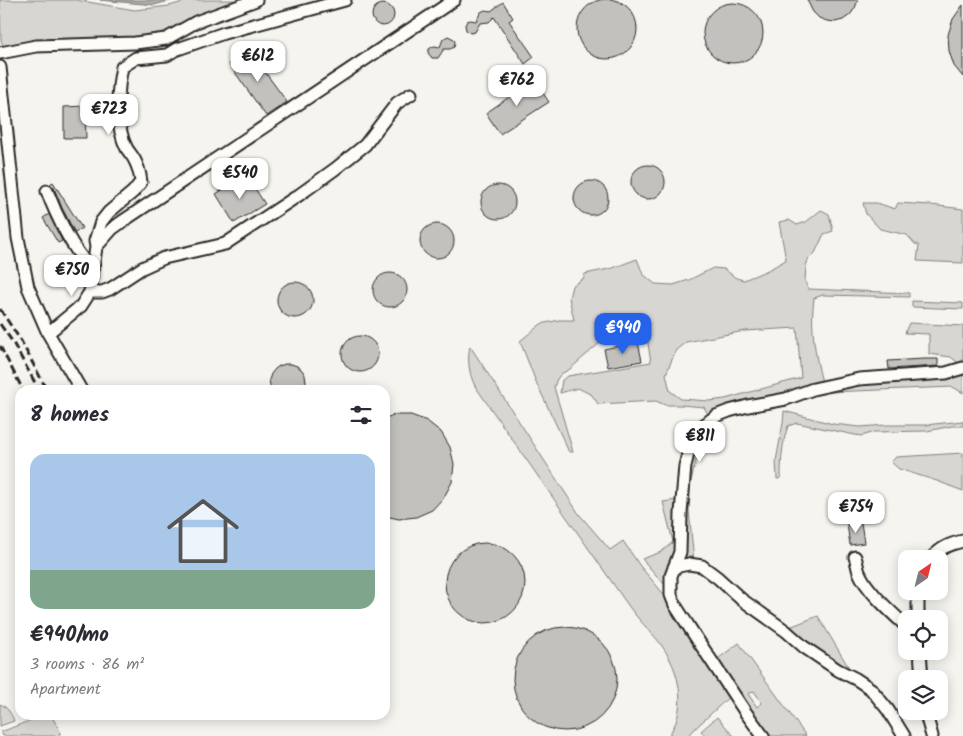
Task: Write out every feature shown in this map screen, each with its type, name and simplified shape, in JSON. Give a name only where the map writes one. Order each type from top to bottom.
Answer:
[{"type":"street","points":[[0,53],[36,46],[135,43],[166,39],[196,22],[256,0]]},
{"type":"street","points":[[96,247],[95,241],[101,222],[141,182],[139,169],[127,149],[120,128],[118,102],[119,80],[122,67],[136,58],[166,55],[224,32],[345,0]]},
{"type":"street","points":[[88,261],[96,247],[112,229],[123,221],[454,0]]},
{"type":"street","points":[[0,66],[18,238],[28,287],[48,333],[79,385]]},
{"type":"street","points":[[90,292],[102,292],[110,289],[142,268],[164,258],[224,244],[299,195],[365,145],[397,103],[411,94]]},
{"type":"street","points":[[47,191],[52,206],[88,261],[90,292],[81,306],[48,333]]},
{"type":"street","points":[[763,736],[746,714],[675,605],[671,595],[670,576],[680,552],[685,466],[694,438],[700,428],[716,416],[730,411],[786,399],[813,389],[859,379],[946,372],[963,368]]},
{"type":"street","points":[[940,550],[953,543],[963,542]]},
{"type":"street","points":[[855,557],[859,572],[866,583],[898,619]]},
{"type":"street","points":[[674,567],[689,564],[702,566],[741,599],[786,631],[804,647],[871,690],[888,710],[904,736]]},
{"type":"street","points":[[928,720],[932,736]]},
{"type":"shaded area","points":[[0,0],[76,0],[135,10],[169,6],[190,0],[243,0],[192,18],[166,35],[98,40],[39,41],[4,49],[1,40]]},
{"type":"shaded area","points":[[100,0],[173,0],[154,5]]},
{"type":"shaded area","points":[[863,203],[877,203],[895,209],[898,203],[963,209],[963,263],[917,261],[919,245],[915,244],[907,235],[880,229],[866,214]]},
{"type":"shaded area","points":[[821,210],[829,214],[833,231],[824,234],[815,253],[808,260],[805,281],[808,289],[909,293],[909,297],[823,295],[814,298],[814,340],[822,382],[709,416],[704,407],[665,405],[656,401],[598,404],[592,395],[578,388],[560,393],[562,380],[568,376],[651,362],[646,332],[602,341],[570,369],[561,374],[554,387],[573,452],[569,452],[536,382],[520,341],[541,324],[559,320],[574,320],[569,298],[572,286],[584,278],[585,274],[613,268],[637,259],[643,274],[655,284],[673,285],[689,280],[713,268],[724,269],[736,278],[744,280],[786,260],[779,222],[789,220],[797,225],[806,222]],"holes":[[[797,328],[801,378],[725,399],[709,401],[681,399],[670,391],[666,374],[676,350],[686,342],[745,331]]]},
{"type":"shaded area","points":[[912,301],[963,303],[963,309],[912,307]]},
{"type":"shaded area","points":[[909,323],[963,326],[963,363],[958,363],[951,357],[929,354],[929,334],[905,333]]},
{"type":"shaded area","points":[[470,346],[579,514],[610,550],[623,541],[640,566],[667,598],[731,695],[687,736],[669,736],[676,722],[680,699],[677,677],[669,657],[656,638],[630,608],[475,386],[469,366]]},
{"type":"shaded area","points":[[963,371],[963,393],[953,387],[830,392],[823,389],[845,384]]},
{"type":"shaded area","points":[[784,411],[833,424],[860,427],[925,425],[963,421],[963,426],[952,426],[927,431],[874,432],[862,436],[797,423],[788,426],[782,452],[781,478],[777,479],[776,461]]},
{"type":"shaded area","points":[[700,434],[701,441],[691,481],[689,511],[694,561],[681,562],[690,458]]},
{"type":"shaded area","points":[[963,453],[963,491],[899,469],[891,462],[896,457]]},
{"type":"shaded area","points":[[677,500],[678,547],[666,583],[664,584],[642,559],[661,552],[673,542],[663,502]]},
{"type":"shaded area","points":[[818,616],[852,673],[832,662],[787,628]]},
{"type":"shaded area","points":[[739,643],[806,736],[767,736],[715,661]],"holes":[[[754,691],[762,703],[757,707],[748,694]]]},
{"type":"shaded area","points":[[0,704],[9,711],[14,721],[0,726]]},
{"type":"shaded area","points":[[717,717],[734,736],[705,736],[701,731]]},
{"type":"shaded area","points":[[31,720],[54,720],[61,733],[57,736],[3,736],[1,732]]},
{"type":"building","points":[[607,-1],[624,4],[632,12],[637,29],[632,46],[624,54],[607,59],[590,54],[582,46],[577,29],[582,12],[590,4]]},
{"type":"building","points":[[807,0],[858,0],[850,15],[843,20],[835,22],[819,18],[813,12]]},
{"type":"building","points":[[503,2],[513,18],[509,21],[534,57],[525,64],[494,17],[489,22],[480,23],[475,32],[470,33],[466,30],[465,25],[467,21],[476,21],[481,12],[485,10],[491,11]]},
{"type":"building","points":[[733,3],[750,8],[758,16],[763,33],[758,50],[750,58],[733,63],[716,58],[708,50],[703,33],[708,16],[716,8]]},
{"type":"building","points":[[383,4],[391,7],[394,15],[391,23],[383,26],[375,23],[372,15],[375,7]]},
{"type":"building","points":[[963,5],[963,77],[954,66],[949,51],[948,35],[953,19]]},
{"type":"building","points":[[448,36],[454,39],[454,47],[444,49],[438,58],[432,58],[428,53],[429,49],[434,46],[440,47],[443,39]]},
{"type":"building","points":[[249,50],[287,102],[266,116],[229,64]]},
{"type":"building","points":[[534,80],[549,102],[500,134],[486,113]]},
{"type":"building","points":[[85,106],[86,138],[64,138],[64,107]]},
{"type":"building","points":[[648,165],[660,170],[665,182],[660,194],[648,199],[636,194],[631,182],[636,170]]},
{"type":"building","points":[[241,178],[247,187],[252,184],[265,204],[234,223],[216,194]]},
{"type":"building","points":[[591,181],[603,186],[608,198],[603,210],[591,215],[579,210],[574,198],[579,186]]},
{"type":"building","points":[[53,182],[82,228],[75,233],[54,188],[50,184]]},
{"type":"building","points":[[498,185],[510,190],[515,202],[510,214],[498,219],[486,214],[481,202],[486,190]]},
{"type":"building","points":[[49,214],[62,241],[58,243],[43,218]]},
{"type":"building","points":[[437,224],[449,229],[454,241],[449,253],[437,258],[425,253],[420,241],[425,229]]},
{"type":"building","points":[[390,273],[402,278],[407,290],[402,302],[390,307],[378,302],[373,290],[378,278]]},
{"type":"building","points":[[295,282],[302,283],[308,287],[312,293],[312,307],[308,313],[302,317],[295,318],[288,317],[282,313],[278,307],[277,300],[278,293],[282,287],[288,283]]},
{"type":"building","points":[[360,336],[367,337],[373,341],[377,347],[377,361],[373,367],[367,371],[360,372],[353,371],[347,367],[343,361],[342,354],[343,347],[347,341],[353,337]]},
{"type":"building","points":[[638,342],[642,361],[608,367],[604,349]]},
{"type":"building","points":[[938,359],[938,366],[889,369],[888,361]]},
{"type":"building","points":[[291,364],[297,366],[305,375],[306,385],[270,385],[271,374],[279,366]]},
{"type":"building","points":[[411,415],[427,421],[441,432],[450,447],[454,464],[452,482],[444,497],[432,510],[416,517],[399,519],[390,517],[390,416]]},
{"type":"building","points":[[861,522],[864,543],[850,545],[847,524]]},
{"type":"building","points":[[485,543],[500,546],[513,555],[522,568],[525,583],[522,598],[513,611],[500,620],[485,623],[470,620],[457,611],[448,598],[445,583],[448,568],[457,555],[470,546]]},
{"type":"building","points":[[565,627],[585,631],[602,642],[613,659],[617,679],[613,699],[602,716],[585,727],[565,731],[545,727],[528,716],[517,699],[513,679],[517,659],[528,642],[545,631]]},
{"type":"railway","points":[[0,309],[21,341],[44,385]]},
{"type":"railway","points":[[0,324],[12,341],[36,385]]},
{"type":"railway","points":[[0,346],[20,385]]}]
